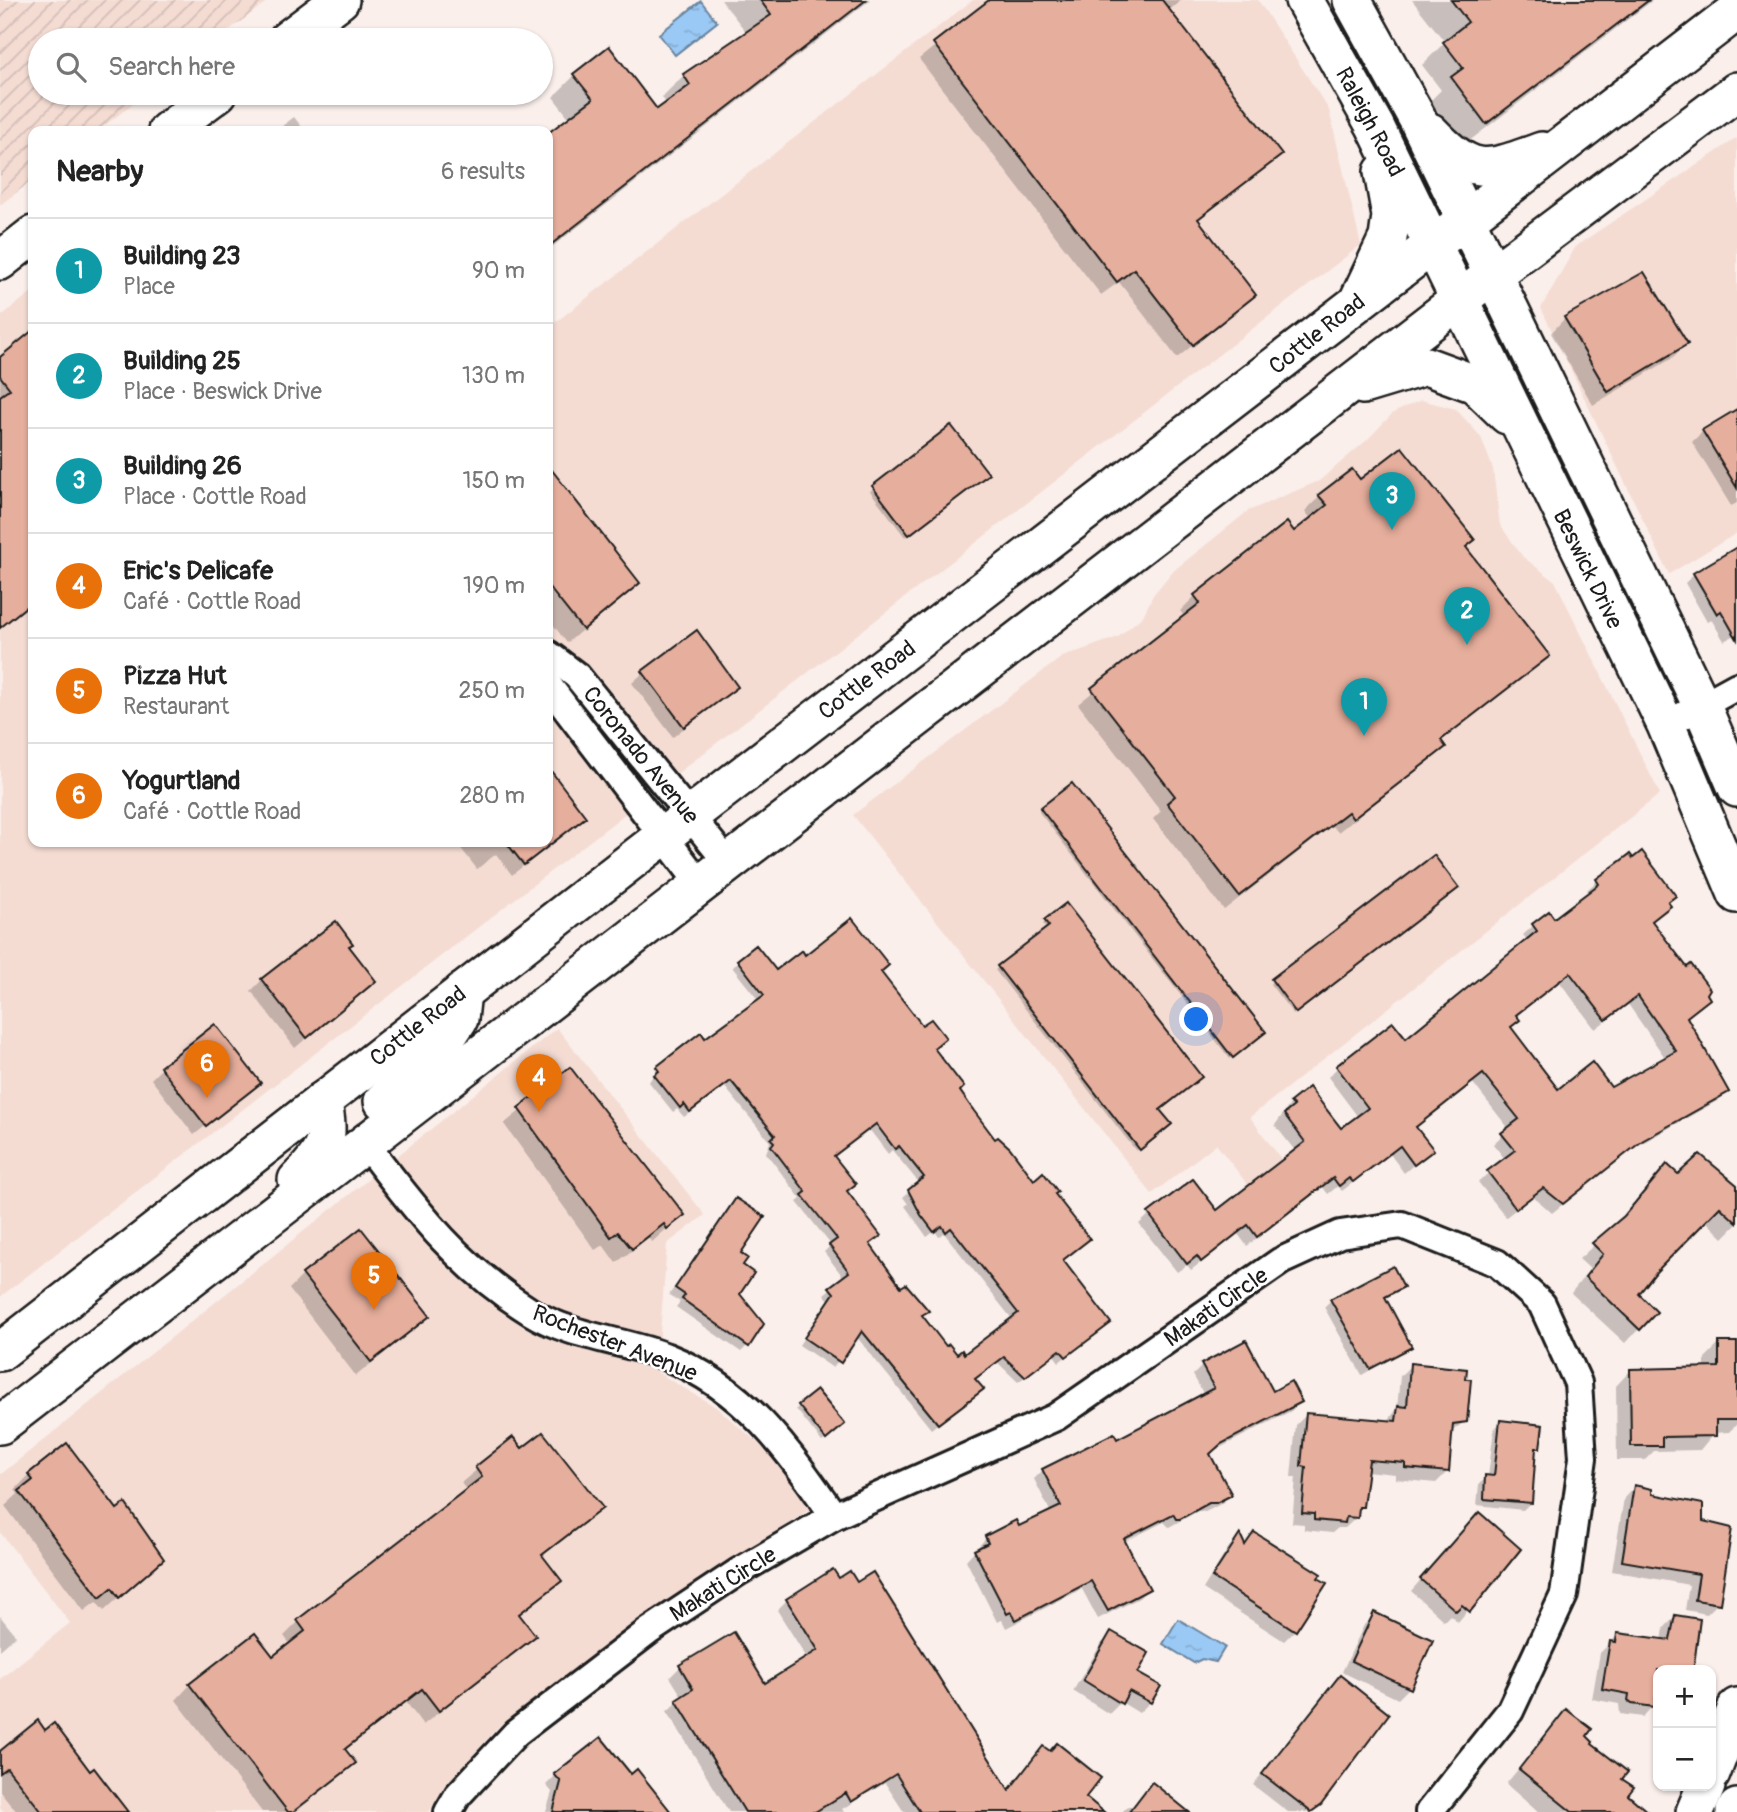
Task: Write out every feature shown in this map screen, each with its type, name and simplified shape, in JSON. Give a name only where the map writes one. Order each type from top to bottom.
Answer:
[{"type":"main road","points":[[303,28],[340,0]]},
{"type":"main road","name":"Raleigh Road","points":[[1304,0],[1375,126],[1432,247]]},
{"type":"main road","name":"Raleigh Road","points":[[1352,0],[1417,118],[1467,221]]},
{"type":"main road","name":"Cottle Road","points":[[0,1352],[676,826],[1737,11]]},
{"type":"main road","points":[[0,1425],[1459,300],[1737,91]]},
{"type":"main road","points":[[174,126],[202,105]]},
{"type":"main road","points":[[1417,118],[1454,157],[1473,166],[1498,166],[1566,142]]},
{"type":"main road","points":[[1357,303],[1388,238],[1391,216],[1375,126]]},
{"type":"main road","name":"Beswick Drive","points":[[1467,221],[1701,704],[1737,788]]},
{"type":"main road","points":[[0,261],[28,239]]},
{"type":"main road","name":"Beswick Drive","points":[[1432,247],[1666,725],[1737,894]]},
{"type":"main road","points":[[1342,391],[1426,366],[1475,384],[1519,427]]},
{"type":"main road","points":[[364,1142],[373,1109],[425,1062],[459,1019],[462,992]]},
{"type":"main road","points":[[234,1242],[321,1152],[328,1127],[322,1101]]},
{"type":"main road","points":[[1716,1761],[1737,1707]]},
{"type":"main road","points":[[1695,1812],[1704,1791]]},
{"type":"street","name":"Coronado Avenue","points":[[553,658],[577,676],[676,826]]},
{"type":"street","points":[[1666,725],[1737,686]]},
{"type":"street","name":"Coronado Avenue","points":[[553,691],[676,826],[714,873]]},
{"type":"street","name":"Rochester Avenue","points":[[364,1142],[433,1232],[477,1276],[534,1314],[667,1357],[728,1389],[788,1450],[834,1516]]},
{"type":"street","name":"Makati Circle","points":[[448,1812],[458,1795],[495,1752],[526,1725],[649,1631],[738,1572],[834,1516],[1056,1417],[1281,1261],[1340,1234],[1402,1225],[1497,1263],[1542,1304],[1578,1383],[1583,1458],[1564,1595],[1559,1607],[1510,1711],[1430,1812]]},
{"type":"shaded area","points":[[0,0],[269,0],[232,28],[28,28],[28,105],[132,105],[104,126],[28,126],[28,184],[0,205]]},
{"type":"shaded area","points":[[973,0],[1258,0],[1329,110],[1361,245],[0,1297],[0,317],[28,295],[28,847],[553,847],[553,324]]},
{"type":"shaded area","points":[[1737,138],[1737,533],[1669,574],[1541,308],[1576,246]]},
{"type":"shaded area","points":[[1421,400],[1456,409],[1481,437],[1493,469],[1500,525],[1523,557],[1555,581],[1660,794],[1250,1117],[1281,1159],[1248,1185],[1216,1144],[1152,1194],[853,815],[1062,657],[1118,637],[1143,616],[1153,595],[1172,572],[1248,511],[1319,481],[1367,440],[1393,413]]},
{"type":"shaded area","points":[[557,1028],[705,1215],[667,1244],[657,1372],[716,1407],[778,1460],[810,1509],[497,1728],[439,1795],[429,1812],[4,1812],[0,1807],[0,1679],[70,1623],[0,1532],[0,1475]]},
{"type":"water","points":[[701,1],[717,22],[675,55],[659,34]]},
{"type":"water","points":[[1178,1619],[1225,1647],[1216,1662],[1202,1659],[1194,1663],[1163,1644]]},
{"type":"building","points":[[760,0],[866,0],[553,243],[553,129],[593,99],[573,74],[609,46],[657,109],[690,85],[683,74],[771,15]]},
{"type":"building","points":[[989,0],[1162,0],[1282,155],[1198,219],[1256,295],[1193,345],[1134,269],[1117,282],[933,43]]},
{"type":"building","points":[[1451,0],[1649,0],[1486,124],[1451,77],[1463,68],[1443,42],[1468,22]]},
{"type":"building","points":[[1644,272],[1688,344],[1608,392],[1564,317]]},
{"type":"building","points":[[28,334],[28,605],[0,628],[0,396],[10,389],[0,376],[0,357]]},
{"type":"building","points":[[1737,409],[1737,488],[1702,430]]},
{"type":"building","points":[[951,425],[989,474],[909,535],[872,486]]},
{"type":"building","points":[[1402,447],[1475,540],[1466,547],[1550,656],[1441,740],[1446,747],[1353,819],[1348,812],[1239,896],[1167,803],[1175,796],[1091,688],[1200,603],[1194,595],[1287,522],[1294,531],[1327,505],[1318,495],[1352,469],[1360,479]]},
{"type":"building","points":[[553,471],[640,583],[583,630],[553,592]]},
{"type":"building","points":[[1737,547],[1737,639],[1721,611],[1717,614],[1693,573]]},
{"type":"building","points":[[697,630],[738,687],[684,727],[642,671]]},
{"type":"building","points":[[553,774],[586,817],[553,843]]},
{"type":"building","points":[[1072,783],[1266,1032],[1233,1058],[1040,808]]},
{"type":"building","points":[[510,847],[547,847],[524,865]]},
{"type":"building","points":[[1642,851],[1676,896],[1668,902],[1671,906],[1652,921],[1687,967],[1691,964],[1710,989],[1707,994],[1710,999],[1687,1017],[1729,1092],[1642,1141],[1563,1204],[1543,1188],[1516,1209],[1487,1171],[1515,1150],[1501,1133],[1519,1119],[1483,1074],[1416,1127],[1434,1150],[1414,1165],[1400,1146],[1353,1182],[1349,1178],[1339,1186],[1333,1178],[1257,1237],[1248,1225],[1201,1262],[1197,1256],[1187,1264],[1148,1213],[1193,1179],[1217,1210],[1305,1142],[1284,1114],[1294,1106],[1290,1102],[1309,1087],[1341,1128],[1368,1108],[1336,1066],[1393,1022],[1406,1038],[1537,931],[1532,924],[1549,911],[1554,918],[1599,884],[1596,879],[1630,854],[1633,858]],"holes":[[[1570,973],[1606,1020],[1638,996],[1676,1051],[1611,1087],[1592,1062],[1558,1089],[1511,1027],[1520,1020],[1516,1015]]]},
{"type":"building","points":[[1434,855],[1459,888],[1296,1013],[1271,979]]},
{"type":"building","points":[[1066,903],[1202,1077],[1160,1110],[1172,1124],[1140,1150],[997,966],[1049,926],[1044,920]]},
{"type":"building","points":[[852,918],[889,965],[881,972],[922,1025],[931,1019],[946,1038],[934,1048],[964,1087],[960,1091],[974,1111],[995,1139],[998,1137],[1010,1148],[1034,1180],[1043,1172],[1058,1192],[1055,1194],[1090,1239],[1063,1260],[1111,1323],[1066,1357],[1060,1350],[1025,1377],[1004,1357],[975,1379],[984,1389],[938,1424],[862,1331],[841,1363],[804,1338],[834,1293],[829,1287],[849,1272],[829,1245],[837,1239],[802,1195],[806,1192],[771,1146],[774,1142],[771,1139],[775,1135],[731,1081],[690,1112],[684,1104],[680,1108],[654,1075],[659,1071],[656,1067],[701,1032],[705,1038],[764,995],[737,960],[756,945],[776,970],[802,950],[805,955]],"holes":[[[876,1124],[895,1149],[899,1146],[924,1177],[908,1190],[921,1215],[934,1232],[942,1226],[946,1232],[951,1228],[1018,1313],[964,1354],[962,1350],[957,1354],[949,1344],[946,1346],[922,1315],[929,1311],[906,1284],[901,1287],[870,1244],[881,1236],[847,1191],[856,1184],[834,1156]]]},
{"type":"building","points":[[336,921],[353,944],[349,946],[376,981],[307,1038],[261,979]]},
{"type":"building","points":[[215,1024],[261,1083],[206,1126],[160,1067]]},
{"type":"building","points":[[570,1067],[685,1215],[667,1229],[664,1224],[632,1249],[618,1232],[611,1237],[518,1108]]},
{"type":"building","points":[[1700,1154],[1737,1185],[1737,1223],[1720,1207],[1657,1271],[1639,1294],[1657,1312],[1640,1330],[1585,1277],[1603,1254],[1592,1243],[1624,1216],[1667,1164],[1678,1174]]},
{"type":"building","points":[[736,1198],[765,1217],[741,1253],[748,1258],[743,1265],[754,1273],[740,1294],[764,1324],[749,1347],[682,1299],[685,1295],[675,1288]]},
{"type":"building","points":[[361,1228],[430,1316],[371,1362],[302,1274]]},
{"type":"building","points":[[1393,1266],[1404,1287],[1385,1297],[1412,1347],[1370,1369],[1330,1299]]},
{"type":"building","points":[[1246,1340],[1273,1391],[1291,1381],[1302,1402],[1221,1444],[1210,1454],[1232,1495],[1216,1503],[1209,1503],[1180,1519],[1176,1519],[1173,1514],[1124,1539],[1150,1589],[1108,1611],[1091,1581],[1016,1620],[1011,1612],[1007,1614],[974,1550],[988,1543],[985,1536],[1016,1520],[1019,1526],[1061,1506],[1042,1469],[1114,1433],[1117,1439],[1214,1388],[1201,1364]]},
{"type":"building","points":[[1719,1342],[1737,1342],[1737,1420],[1716,1420],[1716,1436],[1662,1437],[1662,1446],[1631,1446],[1630,1369],[1719,1367]]},
{"type":"building","points":[[1410,1363],[1467,1369],[1466,1379],[1471,1379],[1467,1422],[1453,1424],[1449,1472],[1405,1468],[1405,1463],[1369,1460],[1363,1507],[1359,1507],[1358,1518],[1346,1517],[1345,1523],[1314,1520],[1314,1514],[1302,1513],[1306,1467],[1301,1466],[1306,1413],[1396,1421],[1398,1406],[1407,1407]]},
{"type":"building","points":[[817,1390],[845,1424],[826,1440],[798,1405]]},
{"type":"building","points":[[1500,1420],[1543,1425],[1540,1448],[1536,1448],[1532,1503],[1484,1499],[1485,1475],[1494,1476]]},
{"type":"building","points":[[543,1432],[603,1508],[542,1555],[562,1581],[519,1614],[536,1636],[439,1711],[422,1689],[345,1749],[356,1763],[293,1812],[288,1812],[189,1684],[255,1633],[273,1656],[305,1631],[297,1620],[482,1477],[475,1467],[513,1437],[522,1448]]},
{"type":"building","points":[[67,1443],[117,1509],[125,1503],[164,1559],[119,1598],[112,1588],[100,1598],[19,1491],[33,1480],[28,1474]]},
{"type":"building","points":[[1634,1485],[1652,1489],[1652,1494],[1703,1504],[1703,1521],[1732,1528],[1720,1604],[1695,1600],[1699,1574],[1622,1561]]},
{"type":"building","points":[[1479,1512],[1521,1549],[1470,1612],[1462,1605],[1456,1611],[1420,1579]]},
{"type":"building","points":[[1254,1532],[1321,1574],[1318,1578],[1327,1583],[1296,1631],[1212,1577],[1240,1534],[1245,1545]]},
{"type":"building","points":[[833,1569],[839,1578],[850,1571],[857,1582],[873,1572],[1009,1790],[1043,1746],[1050,1751],[1057,1743],[1101,1778],[1086,1797],[1104,1812],[920,1812],[896,1774],[851,1802],[846,1793],[815,1812],[745,1812],[676,1700],[693,1689],[679,1665],[734,1632],[765,1683],[818,1650],[786,1599]]},
{"type":"building","points":[[1374,1612],[1433,1640],[1411,1689],[1351,1661]]},
{"type":"building","points":[[1675,1615],[1700,1619],[1694,1665],[1653,1665],[1653,1707],[1632,1704],[1628,1701],[1629,1694],[1602,1689],[1610,1641],[1616,1642],[1617,1633],[1670,1640]]},
{"type":"building","points":[[1111,1631],[1149,1653],[1138,1673],[1161,1686],[1151,1703],[1129,1691],[1122,1704],[1083,1680]]},
{"type":"building","points":[[1340,1675],[1389,1714],[1321,1805],[1311,1812],[1262,1774]]},
{"type":"building","points":[[1566,1709],[1592,1729],[1587,1736],[1592,1744],[1628,1772],[1622,1779],[1634,1787],[1628,1795],[1648,1812],[1572,1812],[1519,1769]]},
{"type":"building","points":[[38,1720],[45,1730],[54,1723],[90,1771],[94,1768],[128,1812],[42,1812],[7,1768],[0,1773],[0,1751]]},
{"type":"building","points":[[601,1737],[631,1774],[637,1769],[671,1812],[553,1812],[561,1782],[554,1774]]},
{"type":"building","points":[[1152,1782],[1173,1799],[1189,1812],[1129,1812]]},
{"type":"place","name":"Building 26","points":[[1392,530]]},
{"type":"place","name":"Building 25","points":[[1467,645]]},
{"type":"place","name":"Building 23","points":[[1364,736]]},
{"type":"place","name":"Yogurtland","points":[[207,1098]]},
{"type":"place","name":"Eric's Delicafe","points":[[539,1112]]},
{"type":"place","name":"Pizza Hut","points":[[374,1310]]}]
